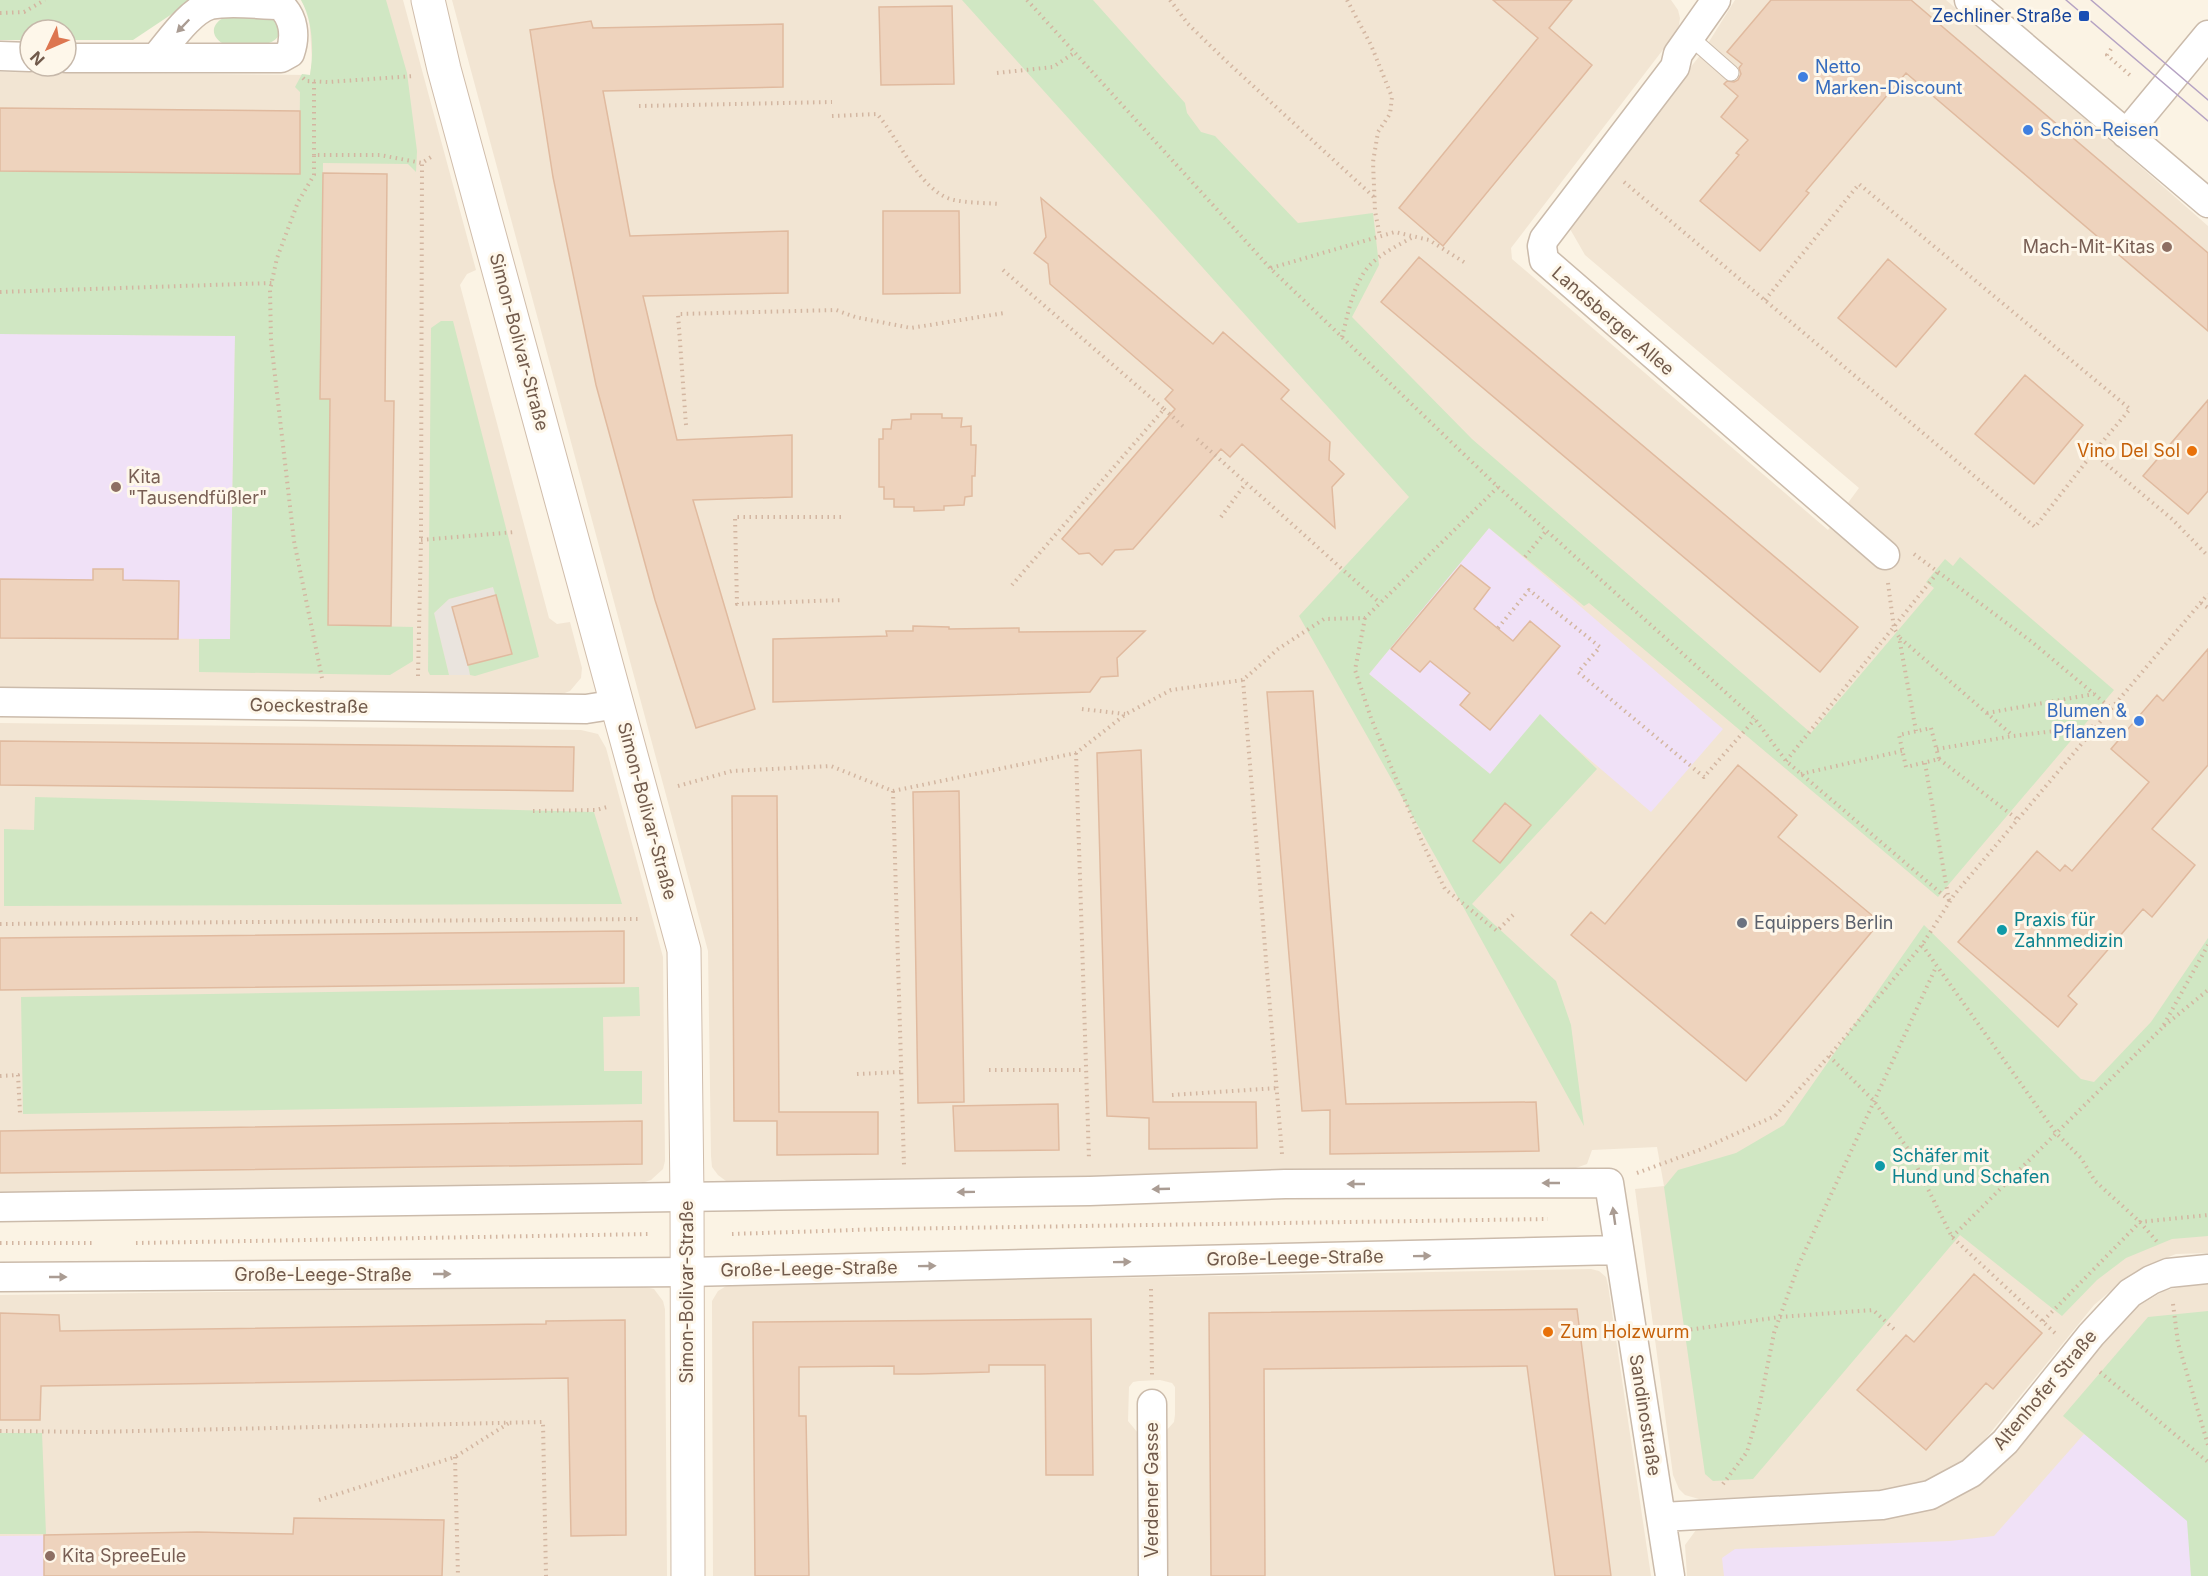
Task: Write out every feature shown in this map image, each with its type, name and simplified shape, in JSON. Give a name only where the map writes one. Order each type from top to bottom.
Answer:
[{"type":"street","points":[[428,0],[444,69]]},
{"type":"street","points":[[1968,0],[2208,203]]},
{"type":"street","name":"Landsberger Allee","points":[[1706,4],[1690,37],[1678,54],[1675,67],[1544,239],[1542,246],[1544,260],[1897,553]]},
{"type":"street","points":[[78,58],[157,56],[281,58],[290,53],[292,46],[292,19],[280,5],[209,5],[181,27],[157,56]]},
{"type":"street","points":[[2126,134],[2208,35]]},
{"type":"street","points":[[0,57],[18,57]]},
{"type":"street","name":"Simon-Bolivar-Straße","points":[[444,69],[684,951],[688,1576]]},
{"type":"street","name":"Goeckestraße","points":[[0,702],[586,709],[618,704]]},
{"type":"street","points":[[0,1207],[649,1199],[1090,1191],[1285,1184],[1609,1183]]},
{"type":"street","name":"Sandinostraße","points":[[1609,1183],[1670,1576]]},
{"type":"street","name":"Große-Leege-Straße","points":[[0,1277],[687,1272],[1618,1250]]},
{"type":"street","name":"Altenhofer Straße","points":[[1662,1517],[1882,1505],[1930,1495],[1971,1473],[2005,1442],[2091,1335],[2130,1293],[2168,1273],[2208,1269]]},
{"type":"street","name":"Verdener Gasse","points":[[1152,1404],[1153,1576]]},
{"type":"lane","points":[[1690,37],[1731,73]]},
{"type":"path","points":[[0,13],[24,12],[44,0]]},
{"type":"path","points":[[1027,0],[1270,268],[1498,487],[1755,719],[1786,761],[1950,902]]},
{"type":"path","points":[[1170,0],[1188,24],[1225,60],[1375,198]]},
{"type":"path","points":[[1347,0],[1371,45],[1392,97],[1390,114],[1378,132],[1373,162],[1375,211],[1380,236]]},
{"type":"path","points":[[2111,49],[2107,55],[2133,78]]},
{"type":"path","points":[[997,73],[1053,67],[1074,52]]},
{"type":"path","points":[[281,58],[306,81],[314,82],[416,76],[444,69]]},
{"type":"path","points":[[314,82],[314,175],[298,202],[278,258],[272,283],[271,341],[294,541],[322,681]]},
{"type":"path","points":[[639,106],[832,102]]},
{"type":"path","points":[[832,116],[877,114],[918,173],[939,195],[954,200],[1001,204]]},
{"type":"path","points":[[314,155],[380,155],[422,163],[431,157]]},
{"type":"path","points":[[418,707],[422,163]]},
{"type":"path","points":[[1620,179],[2035,527],[2130,409],[1859,184],[1765,300]]},
{"type":"path","points":[[1270,268],[1395,232],[1430,240],[1467,264]]},
{"type":"path","points":[[1342,338],[1360,280],[1382,255],[1413,237]]},
{"type":"path","points":[[1003,270],[1186,429]]},
{"type":"path","points":[[0,292],[272,283]]},
{"type":"path","points":[[686,425],[678,314],[836,310],[855,317],[910,328],[1004,313]]},
{"type":"path","points":[[1012,585],[1164,409]]},
{"type":"path","points":[[1197,439],[1380,603]]},
{"type":"path","points":[[2093,453],[2172,519],[2208,556]]},
{"type":"path","points":[[1221,517],[1246,483]]},
{"type":"path","points":[[1498,487],[1365,618],[1354,670],[1371,718],[1423,844],[1445,889],[1497,931],[1513,915]]},
{"type":"path","points":[[840,517],[735,517],[737,604],[843,600]]},
{"type":"path","points":[[1525,557],[1546,531]]},
{"type":"path","points":[[421,540],[515,532]]},
{"type":"path","points":[[2204,552],[2208,548]]},
{"type":"path","points":[[2013,736],[1899,638],[1893,628],[1897,553],[1938,572],[2032,642],[2112,709]]},
{"type":"path","points":[[1786,761],[1938,572]]},
{"type":"path","points":[[1498,628],[1529,590],[1600,647],[1578,672],[1704,777],[1755,719]]},
{"type":"path","points":[[1609,1183],[1702,1149],[1775,1116],[1829,1056],[1922,945],[1950,902],[2017,819],[2208,594]]},
{"type":"path","points":[[2201,603],[2208,608]]},
{"type":"path","points":[[678,786],[732,771],[831,766],[893,791],[1076,753],[1126,714],[1171,690],[1243,680],[1278,650],[1324,620],[1365,618]]},
{"type":"path","points":[[1899,638],[1916,731]]},
{"type":"path","points":[[1243,680],[1285,1184]]},
{"type":"path","points":[[1987,713],[2094,694]]},
{"type":"path","points":[[1082,710],[1126,714]]},
{"type":"path","points":[[1936,749],[2013,736],[2098,726]]},
{"type":"path","points":[[1939,759],[1906,767],[1899,735],[1931,728],[1939,759],[2017,819]]},
{"type":"path","points":[[1801,774],[1902,751]]},
{"type":"path","points":[[1076,753],[1090,1191]]},
{"type":"path","points":[[1925,763],[1950,902]]},
{"type":"path","points":[[893,791],[905,1193]]},
{"type":"path","points":[[533,812],[596,810],[607,807]]},
{"type":"path","points":[[0,924],[639,919]]},
{"type":"path","points":[[1922,945],[2056,1133],[2081,1158],[2095,1181],[2140,1222],[2158,1243],[2168,1273],[2178,1343],[2208,1445]]},
{"type":"path","points":[[2162,1028],[2208,945]]},
{"type":"path","points":[[1699,1516],[1747,1452],[1758,1413],[1774,1333],[1799,1264],[1936,967]]},
{"type":"path","points":[[1952,1237],[2162,1028],[2208,990]]},
{"type":"path","points":[[1829,1056],[1874,1101],[1908,1149],[1952,1237],[2077,1353],[2208,1462]]},
{"type":"path","points":[[989,1070],[1085,1070]]},
{"type":"path","points":[[857,1074],[901,1072]]},
{"type":"path","points":[[0,1076],[18,1075],[20,1113]]},
{"type":"path","points":[[1172,1095],[1278,1088]]},
{"type":"path","points":[[2043,1321],[2140,1222],[2208,1215]]},
{"type":"path","points":[[732,1234],[896,1229],[1557,1219]]},
{"type":"path","points":[[732,1225],[732,1246]]},
{"type":"path","points":[[135,1243],[650,1234]]},
{"type":"path","points":[[0,1243],[101,1243]]},
{"type":"path","points":[[1151,1261],[1152,1404]]},
{"type":"path","points":[[1673,1332],[1780,1317],[1873,1310],[1895,1330]]},
{"type":"path","points":[[319,1500],[455,1457],[510,1422]]},
{"type":"path","points":[[0,1431],[93,1432],[543,1422],[546,1576]]},
{"type":"path","points":[[455,1457],[458,1576]]},
{"type":"shaded area","points":[[301,0],[403,0],[476,270],[467,274],[460,285],[549,618],[557,624],[570,622],[582,668],[581,678],[570,691],[562,694],[0,689],[0,72],[18,72],[18,78],[78,78],[78,73],[310,75],[312,61],[309,14]]},
{"type":"shaded area","points":[[452,0],[1671,0],[1680,18],[1675,34],[1511,248],[1512,259],[1828,530],[1859,488],[1585,255],[1566,222],[1702,53],[1735,0],[1946,0],[2208,226],[2208,1253],[2176,1254],[2153,1263],[2120,1283],[2094,1305],[1978,1448],[1965,1460],[1929,1480],[1909,1488],[1885,1492],[1699,1499],[1685,1495],[1679,1489],[1673,1475],[1635,1189],[1664,1186],[1657,1147],[1592,1150],[1587,1164],[1573,1169],[726,1181],[712,1167],[711,1156],[708,951]]},
{"type":"shaded area","name":"Kita \"Tausendfüßler\"","points":[[0,334],[235,336],[230,639],[0,638]]},
{"type":"shaded area","points":[[1489,528],[1723,729],[1651,812],[1540,717],[1490,774],[1369,674]]},
{"type":"shaded area","points":[[494,587],[512,654],[468,665],[470,675],[449,675],[434,613],[449,599]]},
{"type":"shaded area","points":[[0,723],[581,730],[598,734],[606,748],[663,957],[665,1161],[663,1169],[651,1180],[645,1182],[0,1193]]},
{"type":"shaded area","points":[[1591,1269],[1599,1271],[1606,1277],[1608,1285],[1651,1576],[1164,1576],[1165,1432],[1174,1422],[1175,1387],[1172,1383],[1160,1380],[1133,1382],[1129,1387],[1128,1421],[1138,1433],[1141,1576],[713,1576],[712,1301],[718,1291],[728,1285]]},
{"type":"shaded area","points":[[2208,1280],[2208,1576],[1687,1576],[1685,1545],[1696,1530],[1706,1526],[1887,1518],[1924,1511],[1945,1502],[2084,1365],[2135,1308],[2164,1291]]},
{"type":"shaded area","points":[[641,1286],[654,1289],[663,1301],[665,1309],[667,1576],[0,1576],[0,1295]]},
{"type":"shaded area","points":[[2084,1434],[2188,1521],[2191,1576],[1724,1576],[1722,1558],[1735,1549],[1950,1541],[1994,1536]]},
{"type":"shaded area","name":"Kita SpreeEule","points":[[101,1535],[101,1576],[0,1576],[0,1536]]},
{"type":"green space","points":[[0,0],[193,0],[133,40],[78,40],[78,18],[18,18],[18,40],[0,40]]},
{"type":"green space","points":[[301,0],[386,0],[407,73],[417,151],[416,172],[408,164],[323,163],[320,399],[330,399],[328,625],[413,627],[413,661],[390,675],[199,672],[199,639],[230,639],[235,336],[0,334],[0,171],[299,174],[300,92],[295,87],[302,74],[310,75],[312,56],[312,36]]},
{"type":"green space","points":[[962,0],[1093,0],[1185,103],[1187,113],[1201,132],[1215,136],[1298,223],[1373,213],[1379,265],[1352,317],[1472,439],[1811,733],[1934,588],[1926,582],[1945,559],[1953,566],[1960,557],[2114,690],[1938,897],[1589,603],[1584,606],[1489,528],[1369,674],[1490,774],[1540,714],[1597,769],[1472,904],[1556,981],[1571,1025],[1584,1126],[1438,861],[1299,616],[1409,497]]},
{"type":"green space","points":[[223,18],[271,18],[276,22],[279,35],[275,40],[261,45],[222,43],[214,31],[216,24]]},
{"type":"green space","points":[[441,321],[453,321],[539,657],[475,676],[470,675],[468,665],[512,653],[493,587],[449,599],[434,613],[449,675],[430,675],[428,671],[431,328]]},
{"type":"green space","points":[[35,797],[594,812],[622,904],[4,906],[4,829],[34,830]]},
{"type":"green space","points":[[1924,925],[2081,1079],[2094,1082],[2151,1022],[2208,938],[2208,1236],[2172,1239],[2126,1258],[2097,1280],[2062,1316],[1960,1235],[1753,1479],[1713,1481],[1705,1474],[1664,1187],[1678,1170],[1736,1153],[1784,1125]]},
{"type":"green space","points":[[639,987],[640,1016],[603,1017],[604,1071],[642,1071],[642,1104],[23,1114],[21,997]]},
{"type":"green space","points":[[2208,1311],[2208,1576],[2191,1576],[2187,1521],[2063,1416],[2148,1317]]},
{"type":"green space","points":[[0,1433],[42,1433],[46,1534],[0,1534]]},
{"type":"building","points":[[1493,0],[1572,0],[1549,28],[1592,65],[1443,246],[1399,208],[1538,38]]},
{"type":"building","points":[[1771,0],[1911,0],[2208,253],[2208,331],[1906,73],[1806,191],[1809,193],[1760,251],[1700,201],[1739,155],[1736,153],[1748,140],[1721,117],[1738,96],[1724,84],[1727,81],[1738,80],[1741,74],[1739,68],[1742,64],[1727,52]]},
{"type":"building","points":[[952,6],[954,84],[881,85],[879,7]]},
{"type":"building","points":[[591,21],[593,28],[783,24],[783,87],[603,91],[630,236],[788,231],[788,293],[643,296],[677,440],[792,435],[792,497],[693,500],[755,709],[696,728],[655,600],[596,385],[553,177],[530,30]]},
{"type":"building","points":[[0,108],[300,111],[300,174],[0,171]]},
{"type":"building","points":[[323,173],[387,174],[385,401],[394,401],[391,626],[328,625],[330,399],[320,399]]},
{"type":"building","points":[[1041,198],[1213,344],[1223,332],[1289,390],[1281,399],[1330,442],[1329,460],[1344,474],[1332,487],[1335,528],[1242,444],[1230,457],[1221,449],[1133,549],[1115,550],[1102,565],[1089,553],[1079,554],[1062,539],[1175,409],[1165,399],[1173,390],[1050,284],[1048,264],[1034,253],[1046,237]]},
{"type":"building","points":[[883,211],[959,211],[960,293],[883,294]]},
{"type":"building","points":[[1419,257],[1858,627],[1820,672],[1381,302]]},
{"type":"building","points":[[1888,259],[1946,309],[1896,367],[1838,318]]},
{"type":"building","points":[[2025,375],[2083,425],[2034,484],[1975,434]]},
{"type":"building","points":[[2208,400],[2208,491],[2188,514],[2143,476]]},
{"type":"building","points":[[911,414],[942,414],[942,418],[962,418],[961,427],[971,426],[971,445],[976,445],[975,476],[972,476],[972,496],[965,497],[964,505],[944,506],[944,510],[914,511],[914,507],[894,507],[894,499],[884,499],[884,487],[879,487],[879,439],[883,439],[883,429],[891,429],[892,420],[911,419]]},
{"type":"building","points":[[1461,565],[1490,588],[1474,609],[1513,641],[1530,621],[1560,646],[1490,730],[1460,705],[1470,693],[1430,661],[1420,672],[1391,649]]},
{"type":"building","points":[[93,569],[123,569],[123,580],[179,581],[178,639],[0,638],[0,579],[93,580]]},
{"type":"building","points":[[496,595],[512,654],[468,665],[452,607]]},
{"type":"building","points":[[913,626],[949,627],[949,629],[1019,628],[1019,632],[1145,631],[1117,658],[1118,676],[1101,677],[1090,692],[773,702],[773,639],[887,636],[886,631],[913,631]]},
{"type":"building","points":[[2208,649],[2208,765],[2152,829],[2195,865],[2152,917],[2143,909],[2068,996],[2077,1004],[2058,1027],[1958,942],[2037,851],[2060,871],[2065,865],[2072,871],[2149,782],[2111,749],[2157,695],[2163,701]]},
{"type":"building","points":[[1313,691],[1346,1104],[1536,1102],[1539,1151],[1330,1154],[1330,1110],[1302,1111],[1267,692]]},
{"type":"building","points":[[0,741],[574,747],[573,791],[0,785]]},
{"type":"building","points":[[1141,750],[1153,1102],[1256,1102],[1257,1148],[1149,1149],[1149,1118],[1107,1116],[1097,753]]},
{"type":"building","name":"Equippers Berlin","points":[[1738,765],[1797,815],[1778,837],[1880,922],[1746,1081],[1571,935],[1591,912],[1605,924]]},
{"type":"building","points":[[959,791],[964,1102],[918,1103],[913,792]]},
{"type":"building","points":[[732,796],[777,796],[779,1112],[878,1112],[878,1154],[777,1155],[777,1121],[734,1121]]},
{"type":"building","points":[[1505,803],[1531,825],[1500,863],[1473,841]]},
{"type":"building","points":[[624,931],[624,983],[0,990],[0,938]]},
{"type":"building","points":[[1058,1104],[1059,1150],[955,1151],[953,1106]]},
{"type":"building","points":[[642,1121],[642,1164],[0,1173],[0,1131]]},
{"type":"building","points":[[1974,1274],[2042,1333],[1993,1389],[1986,1383],[1926,1450],[1857,1390],[1906,1335],[1914,1342]]},
{"type":"building","points":[[1577,1309],[1611,1576],[1555,1576],[1527,1366],[1264,1369],[1265,1576],[1211,1576],[1209,1313]]},
{"type":"building","points":[[0,1313],[59,1315],[60,1331],[546,1324],[546,1321],[625,1320],[626,1535],[571,1536],[568,1378],[41,1386],[40,1420],[0,1420]]},
{"type":"building","points":[[1091,1319],[1093,1475],[1046,1475],[1045,1365],[989,1365],[989,1372],[920,1374],[894,1374],[894,1366],[799,1367],[799,1416],[806,1416],[809,1576],[755,1576],[753,1322]]},
{"type":"building","points":[[294,1518],[444,1520],[442,1576],[44,1576],[44,1535],[197,1532],[293,1534]]},
{"type":"tram line","points":[[2066,0],[2208,121]]},
{"type":"tram line","points":[[2091,0],[2208,100]]},
{"type":"place","name":"Zechliner Straße","points":[[2084,16]]},
{"type":"place","name":"Netto Marken-Discount","points":[[1803,77]]},
{"type":"place","name":"Schön-Reisen","points":[[2028,130]]},
{"type":"place","name":"Mach-Mit-Kitas","points":[[2167,247]]},
{"type":"place","name":"Vino Del Sol","points":[[2192,451]]},
{"type":"place","name":"Kita \"Tausendfüßler\"","points":[[116,487]]},
{"type":"place","name":"Blumen & Pflanzen","points":[[2139,721]]},
{"type":"place","name":"Equippers Berlin","points":[[1742,923]]},
{"type":"place","name":"Praxis für Zahnmedizin","points":[[2002,930]]},
{"type":"place","name":"Schäfer mit Hund und Schafen","points":[[1880,1166]]},
{"type":"place","name":"Zum Holzwurm","points":[[1548,1332]]},
{"type":"place","name":"Kita SpreeEule","points":[[50,1556]]}]
